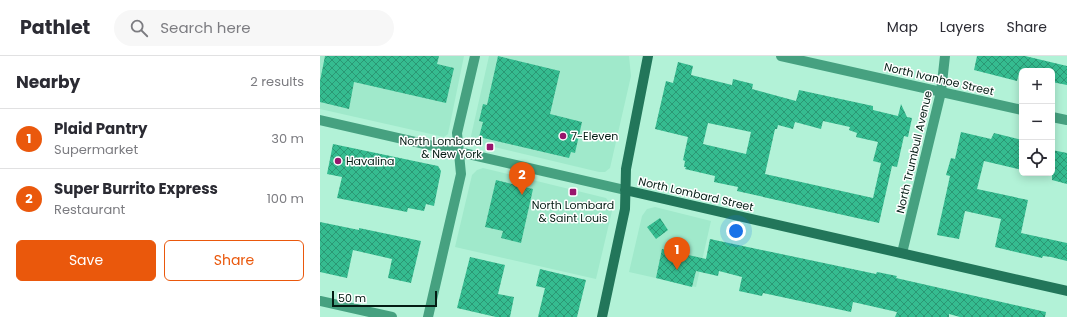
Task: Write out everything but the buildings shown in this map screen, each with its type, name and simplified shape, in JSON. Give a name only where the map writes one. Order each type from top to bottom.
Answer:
[{"type":"main road","points":[[602,317],[625,208],[625,190],[629,152],[648,56]]},
{"type":"main road","name":"North Lombard Street","points":[[625,190],[1067,290]]},
{"type":"street","points":[[428,317],[462,174],[457,133],[475,56]]},
{"type":"street","name":"North Ivanhoe Street","points":[[781,56],[1019,109]]},
{"type":"street","name":"North Trumbull Avenue","points":[[902,253],[941,92],[945,56]]},
{"type":"street","points":[[1055,117],[1067,120]]},
{"type":"street","name":"North Lombard Street","points":[[320,120],[625,190]]},
{"type":"street","points":[[320,300],[392,317]]},
{"type":"shaded area","points":[[320,56],[464,56],[448,134],[444,137],[320,109]]},
{"type":"shaded area","points":[[489,56],[629,56],[631,76],[610,168],[605,172],[599,172],[473,142],[471,136]]},
{"type":"shaded area","points":[[483,168],[606,198],[612,206],[612,211],[596,279],[455,247],[472,175],[477,170]]},
{"type":"shaded area","points":[[655,207],[711,221],[696,287],[629,272],[642,216],[647,209]]},
{"type":"place","name":"7-Eleven","points":[[563,136]]},
{"type":"place","name":"North Lombard & New York","points":[[490,147]]},
{"type":"place","name":"Havalina","points":[[338,161]]},
{"type":"place","name":"North Lombard & Saint Louis","points":[[573,192]]},
{"type":"place","name":"Super Burrito Express","points":[[522,195]]},
{"type":"place","name":"Plaid Pantry","points":[[677,270]]}]
